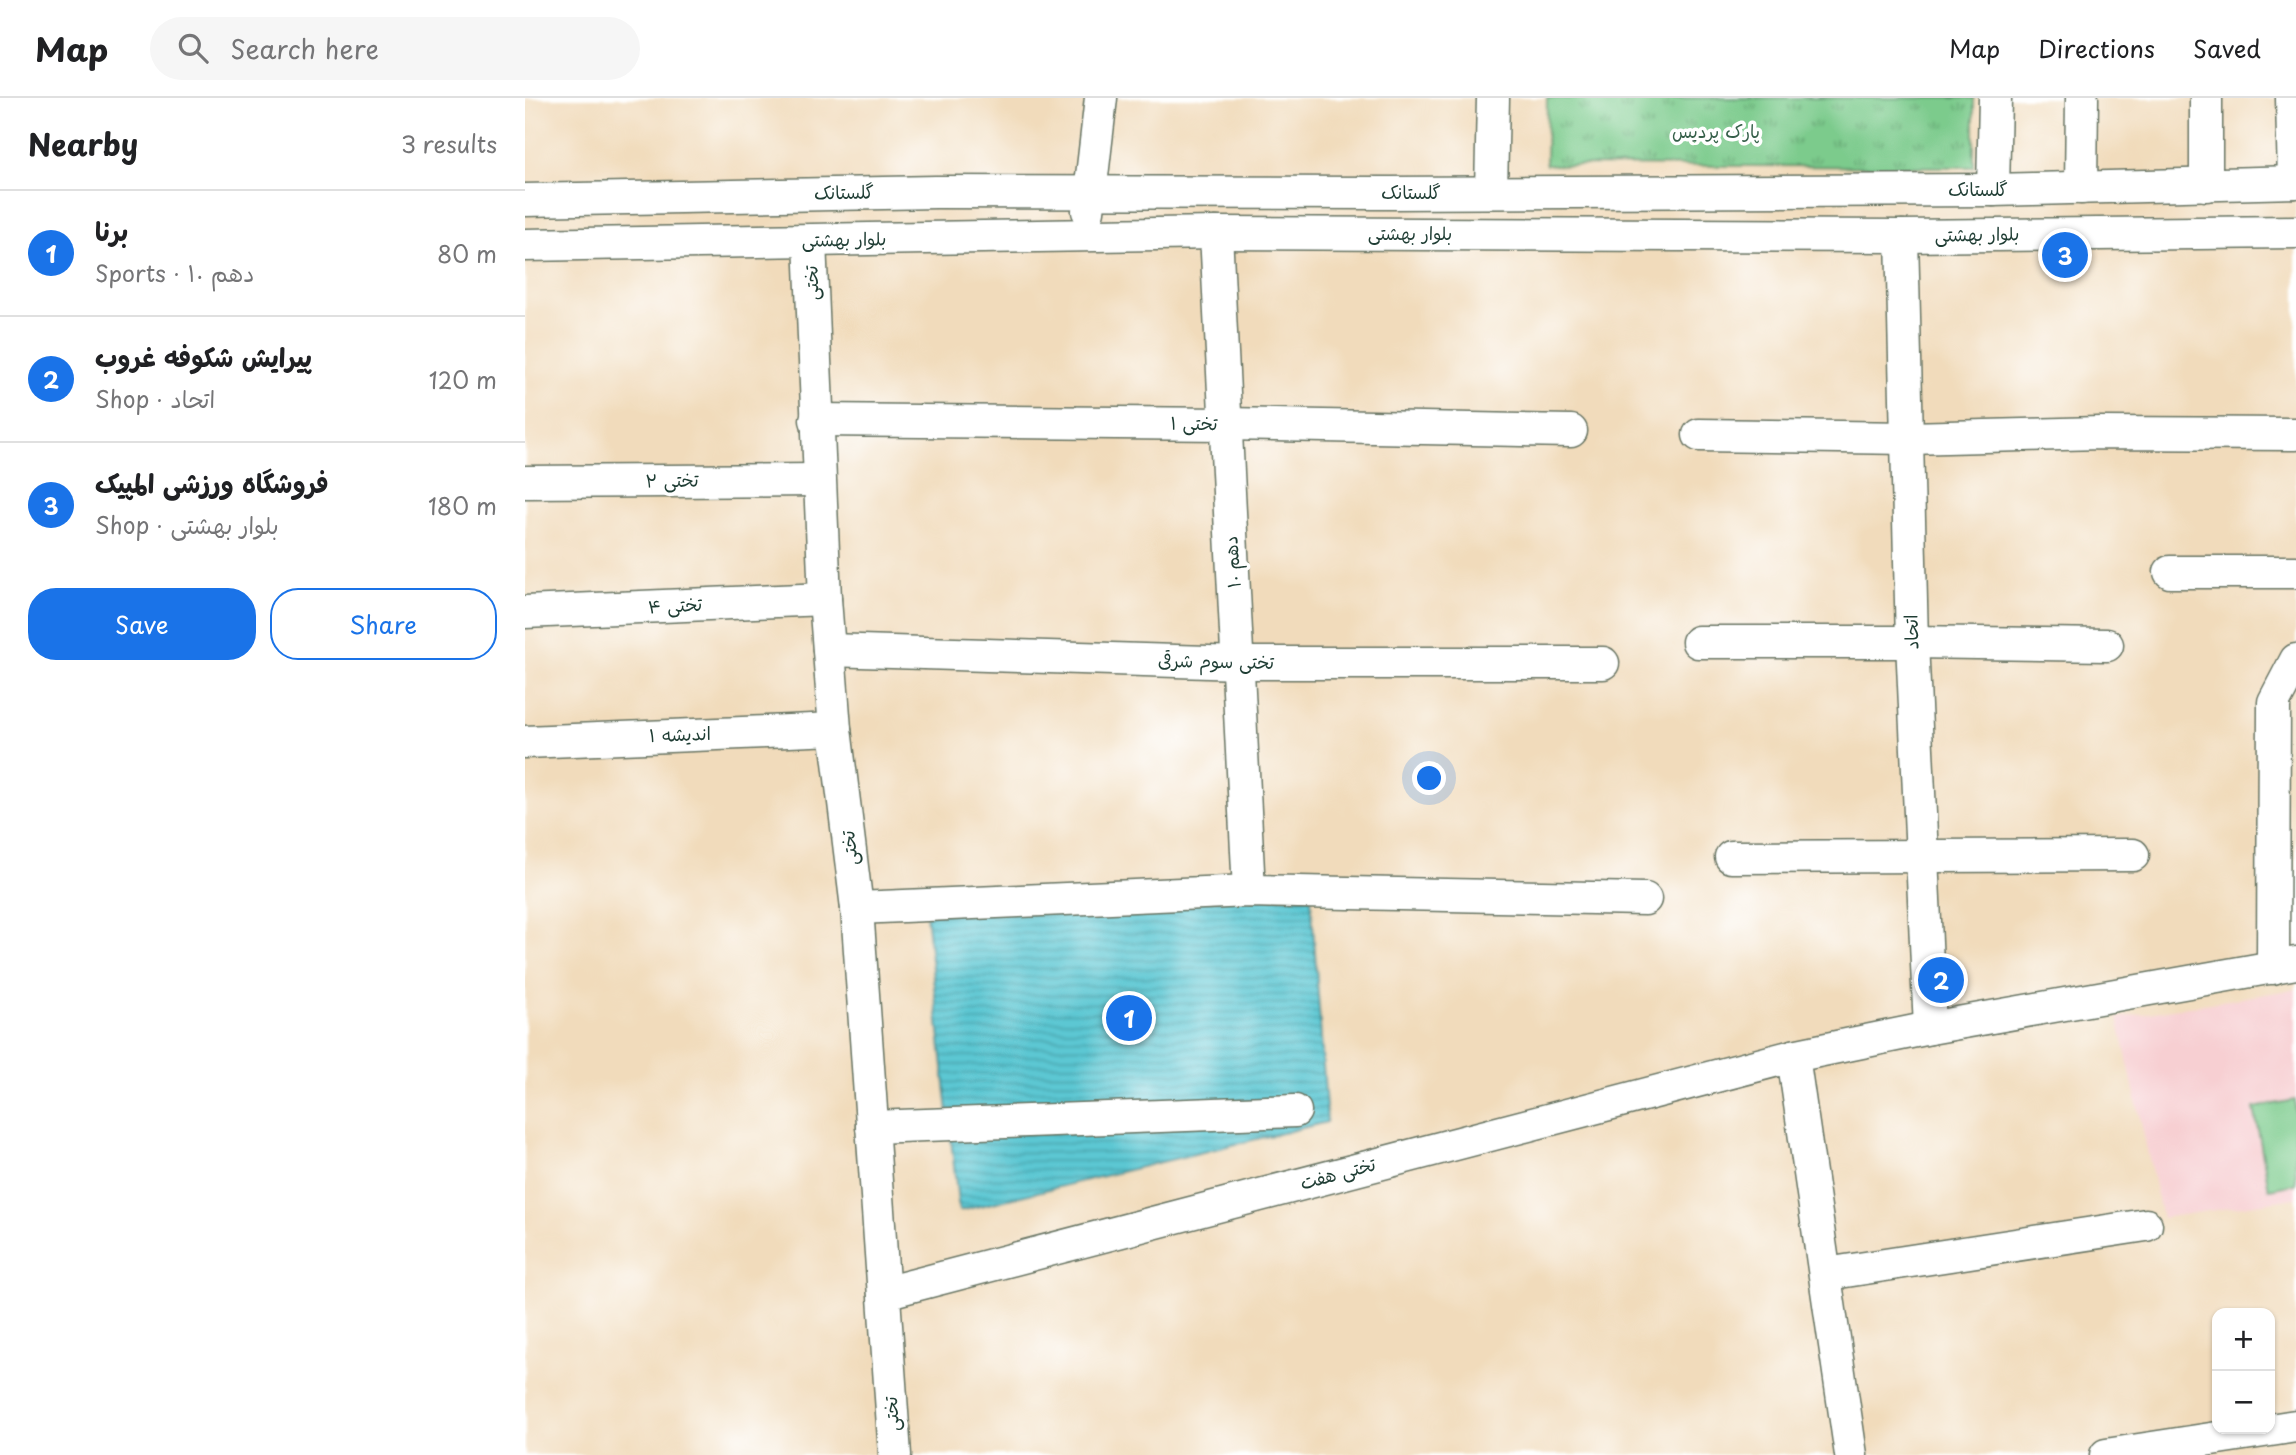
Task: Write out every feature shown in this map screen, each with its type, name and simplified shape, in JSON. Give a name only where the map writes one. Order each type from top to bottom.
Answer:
[{"type":"street","points":[[1086,234],[1101,98]]},
{"type":"street","points":[[1491,192],[1493,98]]},
{"type":"street","points":[[1993,190],[1995,98]]},
{"type":"street","points":[[2081,98],[2081,188]]},
{"type":"street","points":[[2206,98],[2206,185]]},
{"type":"street","points":[[2292,98],[2295,182]]},
{"type":"street","name":"گلستانک","points":[[525,200],[936,192],[1993,190],[2295,182]]},
{"type":"street","name":"بلوار بهشتی","points":[[525,245],[1216,233],[1902,236],[2296,232]]},
{"type":"street","name":"دهم ۱۰","points":[[1216,233],[1240,663],[1249,891]]},
{"type":"street","name":"اتحاد","points":[[1902,236],[1912,642],[1930,1028]]},
{"type":"street","name":"تختی","points":[[810,241],[825,599],[835,729],[857,908],[895,1455]]},
{"type":"street","name":"تختی ۱","points":[[816,420],[1571,431]]},
{"type":"street","points":[[1699,435],[1909,439],[2100,433],[2296,434]]},
{"type":"street","name":"تختی ۲","points":[[525,482],[819,480]]},
{"type":"street","points":[[2170,572],[2296,572]]},
{"type":"street","name":"تختی ۴","points":[[525,612],[825,599]]},
{"type":"street","points":[[1698,642],[2107,645]]},
{"type":"street","name":"تختی سوم شرقی","points":[[829,650],[1240,663],[1603,663]]},
{"type":"street","points":[[2285,965],[2285,704],[2296,660]]},
{"type":"street","name":"اندیشه ۱","points":[[525,742],[835,729]]},
{"type":"street","points":[[1731,857],[2133,855]]},
{"type":"street","points":[[857,908],[1249,891],[1645,899]]},
{"type":"street","name":"تختی هفت","points":[[884,1293],[1793,1056],[1930,1028],[2285,965]]},
{"type":"street","points":[[1793,1056],[1851,1455]]},
{"type":"street","points":[[871,1127],[1295,1111]]},
{"type":"street","points":[[1826,1274],[2146,1225]]},
{"type":"street","points":[[2106,1455],[2296,1426]]},
{"type":"shaded area","points":[[2296,989],[2296,1198],[2162,1218],[2118,1018]]},
{"type":"green space","name":"پارک پردیس","points":[[1547,98],[1974,98],[1974,167],[1546,165]]},
{"type":"green space","points":[[2295,1100],[2296,1184],[2269,1189],[2254,1108]]},
{"type":"water","points":[[1311,896],[1327,1122],[959,1211],[926,914]]},
{"type":"place","name":"فروشگاه ورزشی المپیک","points":[[2065,255]]},
{"type":"place","name":"پیرایش شکوفه غروب","points":[[1941,980]]},
{"type":"place","name":"برنا","points":[[1129,1018]]}]
